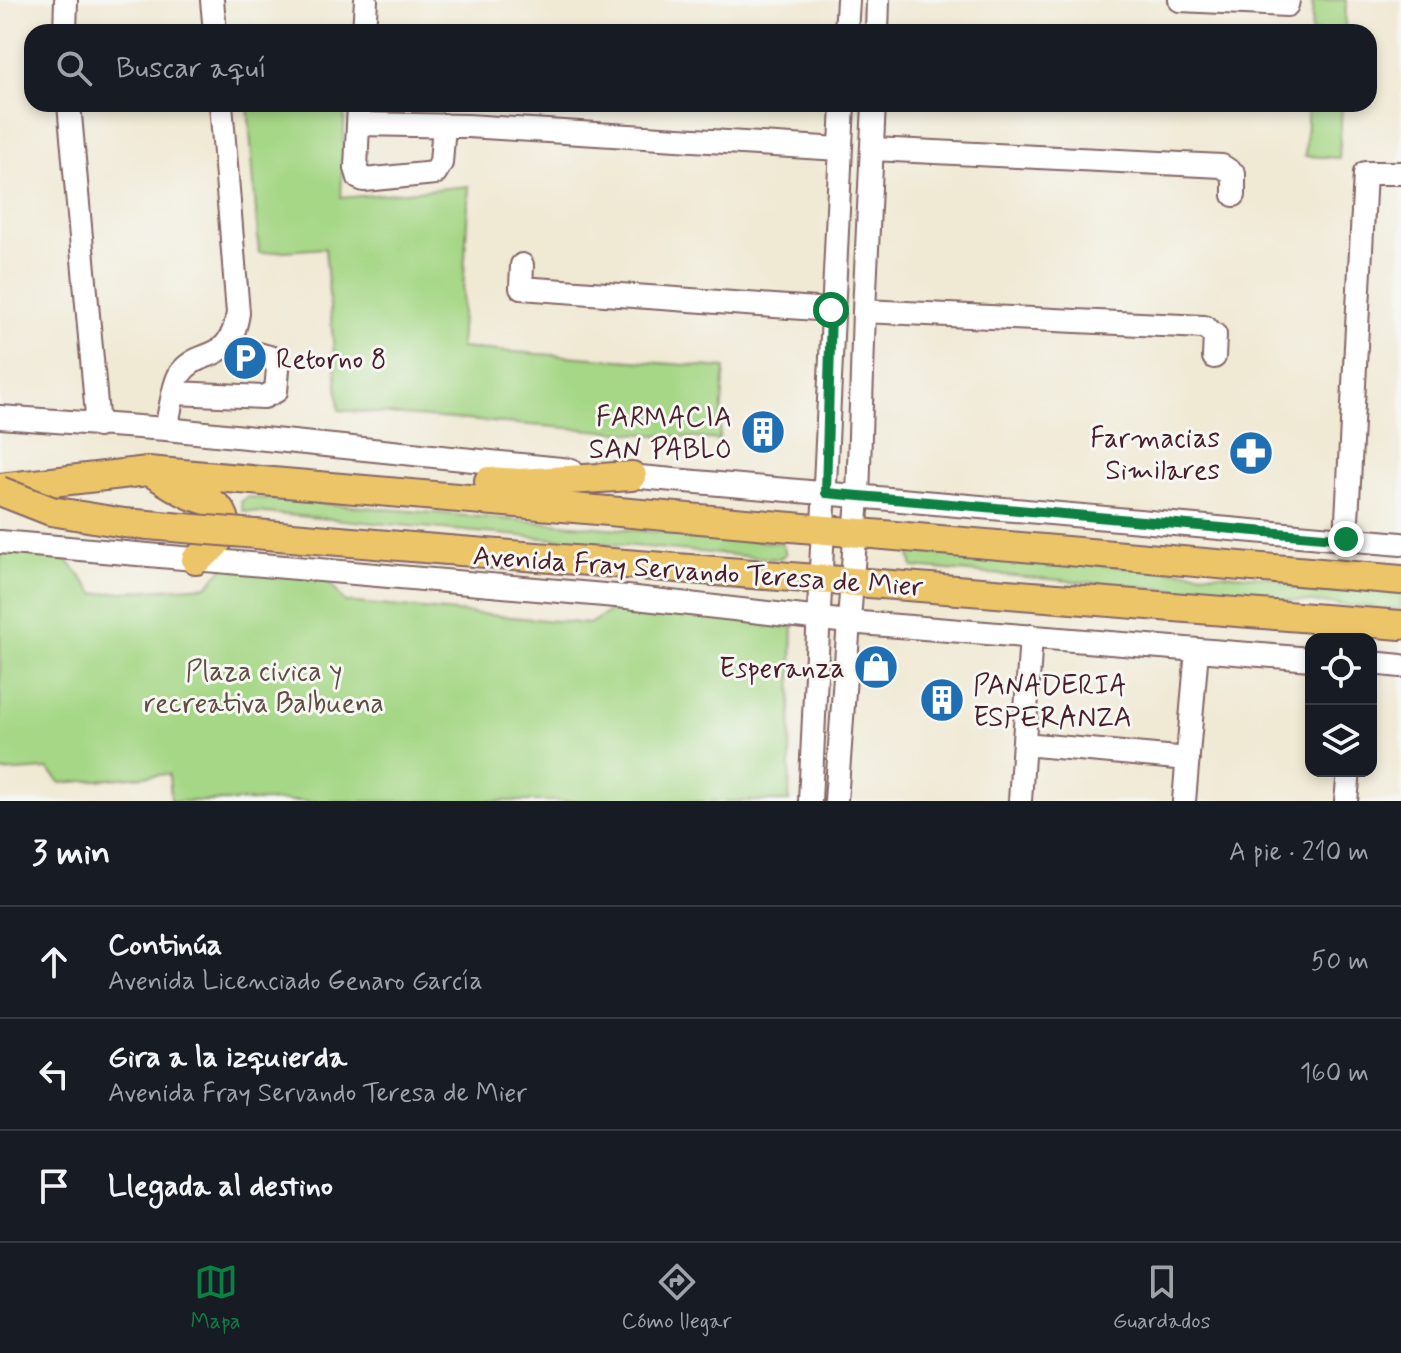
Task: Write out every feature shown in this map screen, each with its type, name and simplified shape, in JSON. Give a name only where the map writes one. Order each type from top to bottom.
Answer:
[{"type":"main road","points":[[241,477],[310,470],[520,483],[632,476]]},
{"type":"main road","points":[[148,471],[188,494],[207,500],[217,507],[223,518],[224,530],[219,543],[196,560]]},
{"type":"main road","name":"Avenida Fray Servando Teresa de Mier","points":[[0,490],[148,471],[1401,580]]},
{"type":"main road","name":"Avenida Fray Servando Teresa de Mier","points":[[0,490],[51,511],[124,523],[1401,625]]},
{"type":"street","points":[[65,24],[66,0]]},
{"type":"street","points":[[212,0],[214,24]]},
{"type":"street","points":[[364,24],[366,0]]},
{"type":"street","points":[[846,24],[848,0]]},
{"type":"street","points":[[877,24],[878,0]]},
{"type":"street","points":[[1180,0],[1287,5],[1288,0]]},
{"type":"street","points":[[70,112],[98,426]]},
{"type":"street","points":[[166,429],[182,370],[226,345],[236,328],[238,313],[222,112]]},
{"type":"street","points":[[810,801],[842,112]]},
{"type":"street","points":[[836,801],[858,497],[874,112]]},
{"type":"street","points":[[444,125],[441,163],[435,173],[359,178],[356,168],[358,114],[444,125],[840,149]]},
{"type":"street","points":[[873,149],[1222,166],[1234,174],[1234,195]]},
{"type":"street","points":[[1346,539],[1365,173],[1401,173]]},
{"type":"street","points":[[522,265],[521,288],[831,310]]},
{"type":"street","points":[[864,311],[1204,327],[1215,335],[1214,357]]},
{"type":"street","points":[[175,393],[264,397],[276,391],[278,369],[273,358],[226,345]]},
{"type":"street","points":[[0,417],[166,429],[632,476],[1401,544]]},
{"type":"street","name":"Avenida Fray Servando Teresa de Mier","points":[[0,542],[627,597],[819,620],[1305,659]]},
{"type":"street","points":[[1020,801],[1031,636]]},
{"type":"street","points":[[1184,801],[1197,650]]},
{"type":"street","points":[[1377,664],[1401,666]]},
{"type":"street","points":[[1024,744],[1188,759]]},
{"type":"street","points":[[1346,801],[1348,777]]},
{"type":"green space","points":[[1313,0],[1346,0],[1345,24],[1312,24]]},
{"type":"green space","points":[[249,112],[345,112],[341,198],[469,186],[460,348],[725,368],[719,440],[339,410],[325,248],[259,253]]},
{"type":"green space","points":[[1308,112],[1342,112],[1339,158],[1305,156]]},
{"type":"green space","points":[[247,497],[782,543],[786,554],[778,559],[243,511],[241,502]]},
{"type":"green space","name":"Plaza civica y recreativa Balbuena","points":[[0,551],[59,551],[95,594],[207,586],[226,565],[322,573],[345,602],[589,624],[618,606],[693,616],[793,618],[789,801],[171,801],[169,774],[61,783],[48,769],[0,772]]},
{"type":"green space","points":[[909,551],[1401,587],[1401,610],[913,567]]},
{"type":"place","name":"Retorno 8","points":[[245,358]]},
{"type":"place","name":"FARMACIA SAN PABLO","points":[[763,432]]},
{"type":"place","name":"Farmacias Similares","points":[[1251,453]]},
{"type":"place","name":"Esperanza","points":[[876,667]]},
{"type":"place","name":"PANADERIA ESPERANZA","points":[[942,700]]},
{"type":"route","points":[[831,310],[826,493],[1346,539]]}]
